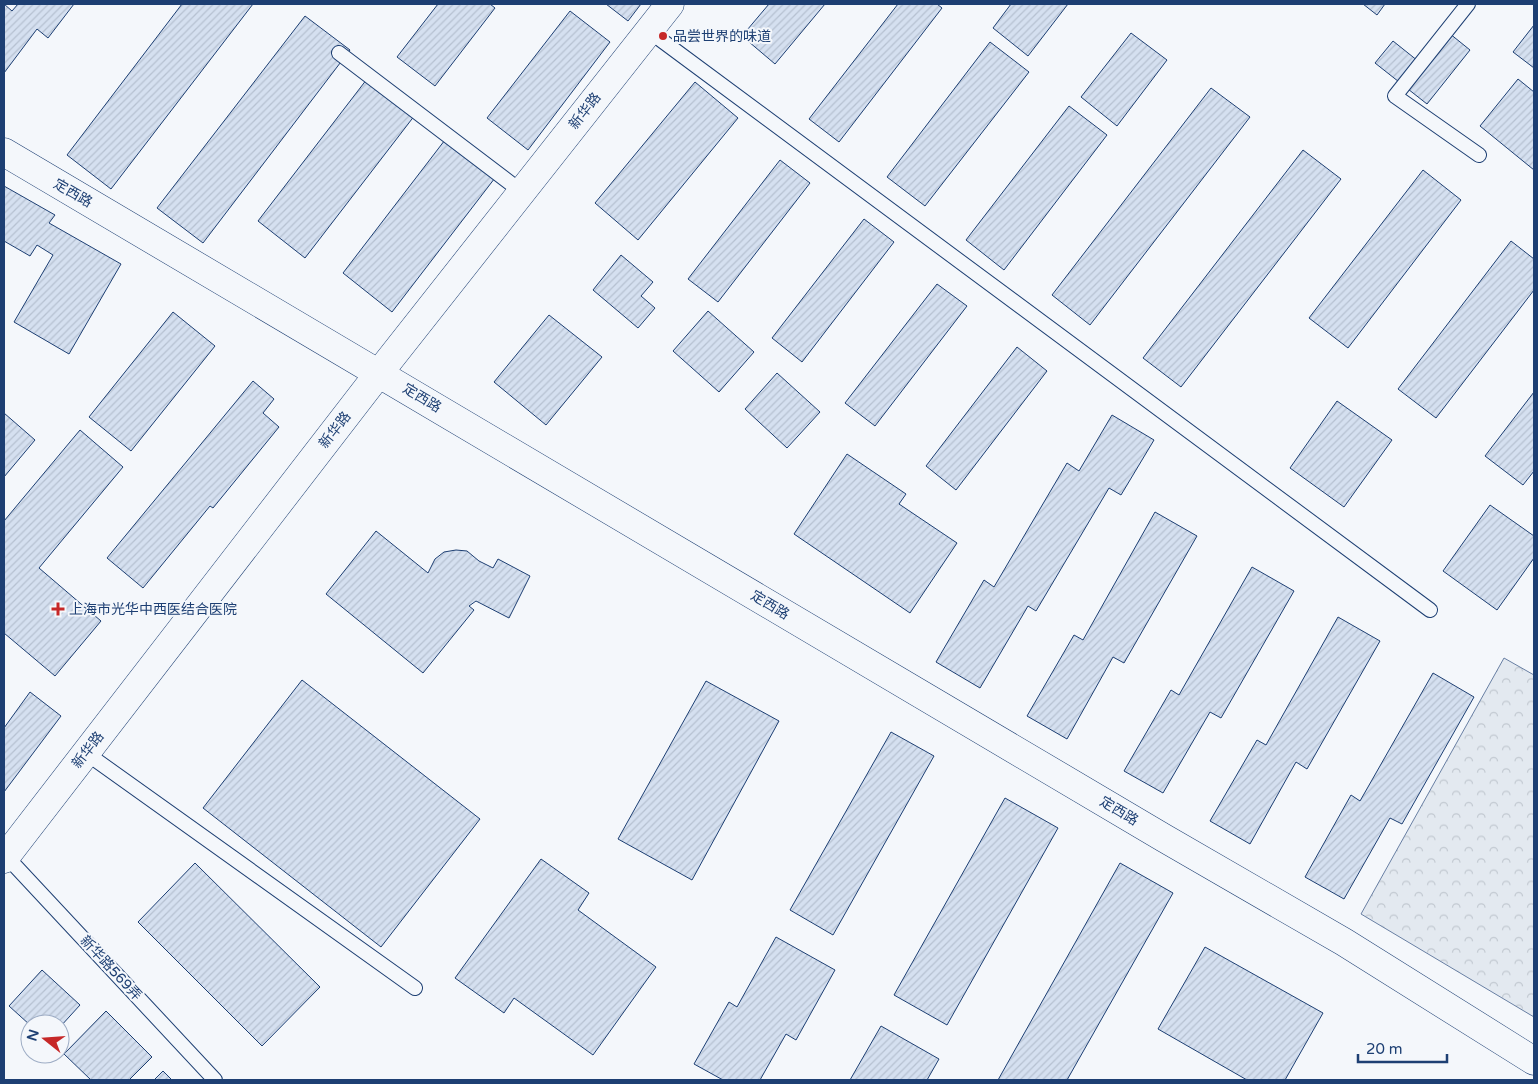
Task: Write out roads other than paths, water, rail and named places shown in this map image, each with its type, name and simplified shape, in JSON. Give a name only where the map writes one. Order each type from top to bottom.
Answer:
[{"type":"street","name":"新华路","points":[[5,857],[379,373],[670,4]]},
{"type":"street","name":"定西路","points":[[4,152],[1156,833],[1344,942],[1534,1062]]},
{"type":"lane","points":[[1468,4],[1395,96],[1479,155]]},
{"type":"lane","points":[[649,31],[1430,610]]},
{"type":"lane","points":[[339,53],[522,192]]},
{"type":"lane","points":[[86,753],[415,988]]},
{"type":"lane","name":"新华路569弄","points":[[5,857],[215,1080]]},
{"type":"place","name":"品尝世界的味道","points":[[663,36]]},
{"type":"place","name":"上海市光华中西医结合医院","points":[[58,609]]}]
